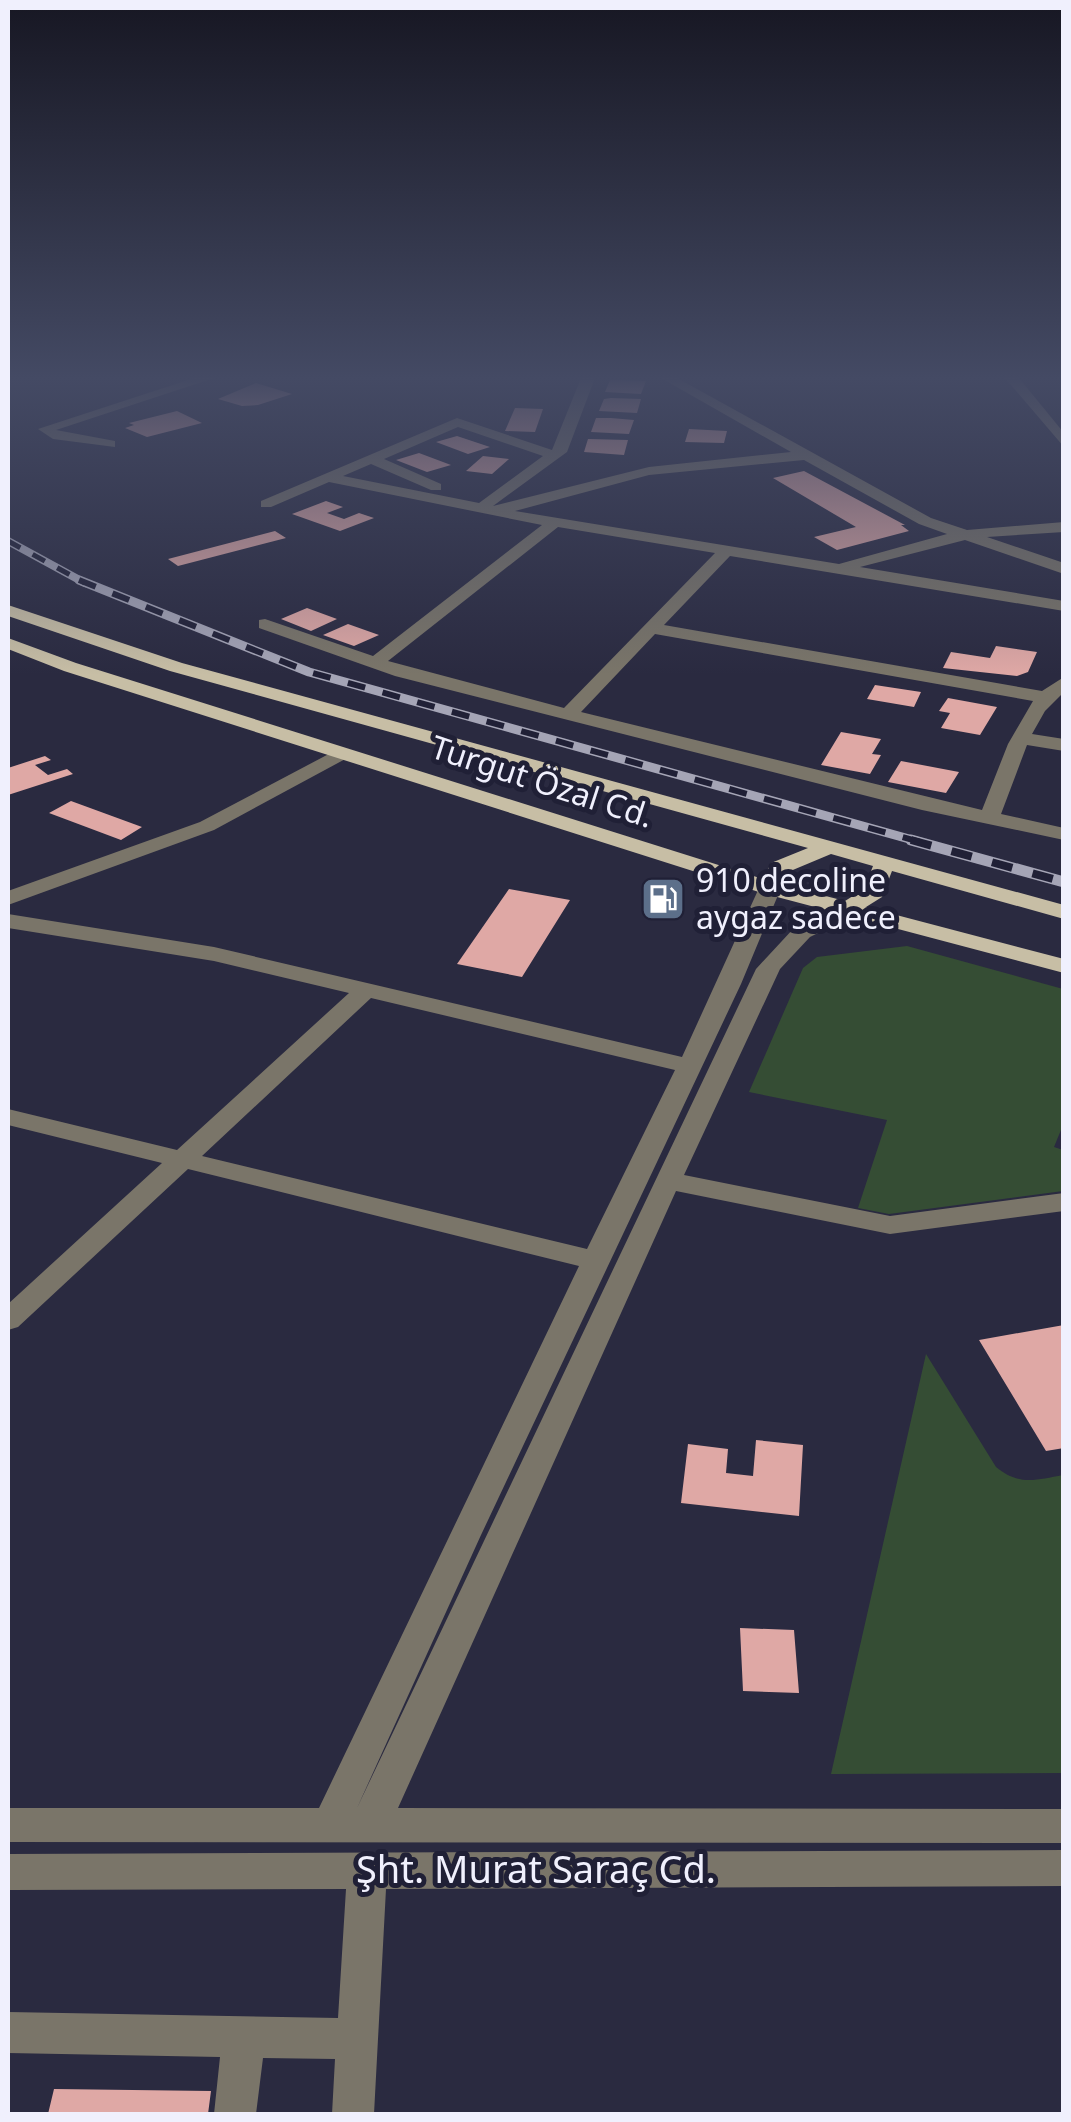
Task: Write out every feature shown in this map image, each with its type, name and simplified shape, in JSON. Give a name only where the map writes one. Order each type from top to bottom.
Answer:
[{"type":"main road","name":"Turgut Özal Cd.","points":[[8,610],[176,667],[1064,912]]},
{"type":"main road","name":"Turgut Özal Cd.","points":[[8,643],[70,667],[770,888],[1064,966]]},
{"type":"main road","points":[[770,888],[779,868],[827,848]]},
{"type":"main road","points":[[846,910],[874,892],[884,864]]},
{"type":"street","points":[[415,477],[490,509],[622,477]]},
{"type":"street","points":[[490,509],[529,477]]},
{"type":"street","points":[[847,477],[926,521],[1064,569]]},
{"type":"street","points":[[266,504],[330,478],[555,522],[1064,606]]},
{"type":"street","points":[[375,664],[555,522]]},
{"type":"street","points":[[840,569],[897,548],[957,534],[1064,526]]},
{"type":"street","points":[[567,715],[726,551]]},
{"type":"street","points":[[265,624],[375,664],[567,715],[1064,834]]},
{"type":"street","points":[[651,628],[1044,697]]},
{"type":"street","points":[[990,818],[1022,738],[1044,697],[1064,682]]},
{"type":"street","points":[[1022,738],[1064,745]]},
{"type":"street","points":[[8,898],[207,826],[342,753]]},
{"type":"street","points":[[330,1826],[690,1066],[770,888]]},
{"type":"street","points":[[371,1826],[768,969],[780,950],[802,931],[821,918],[846,910]]},
{"type":"street","points":[[8,921],[214,954],[690,1066]]},
{"type":"street","points":[[8,1320],[365,991]]},
{"type":"street","points":[[8,1116],[596,1261]]},
{"type":"street","points":[[667,1180],[890,1225],[1064,1202]]},
{"type":"street","name":"Şht. Murat Saraç Cd.","points":[[8,1826],[1064,1826]]},
{"type":"street","name":"Şht. Murat Saraç Cd.","points":[[8,1872],[1064,1868]]},
{"type":"street","points":[[353,2114],[367,1871]]},
{"type":"street","points":[[8,2034],[358,2039]]},
{"type":"street","points":[[235,2114],[244,2037]]},
{"type":"green space","points":[[907,946],[1063,989],[1063,1125],[1054,1147],[1063,1150],[1063,1191],[889,1214],[858,1208],[887,1120],[749,1092],[803,968],[817,957]]},
{"type":"green space","points":[[926,1354],[996,1467],[1020,1479],[1063,1475],[1063,1773],[831,1774]]},
{"type":"building","points":[[815,477],[905,525],[901,525],[909,531],[837,550],[814,537],[856,527],[773,478]]},
{"type":"building","points":[[326,501],[343,507],[327,513],[344,519],[359,513],[374,518],[340,531],[292,514]]},
{"type":"building","points":[[275,531],[286,538],[178,566],[168,559]]},
{"type":"building","points":[[307,608],[337,619],[311,631],[281,619]]},
{"type":"building","points":[[348,624],[379,635],[354,646],[323,635]]},
{"type":"building","points":[[996,646],[1037,652],[1028,672],[1017,676],[943,668],[951,652],[990,658]]},
{"type":"building","points":[[875,685],[921,692],[914,707],[867,699]]},
{"type":"building","points":[[948,698],[997,707],[980,735],[941,728],[950,713],[939,711]]},
{"type":"building","points":[[841,732],[881,739],[872,754],[881,755],[870,774],[821,765]]},
{"type":"building","points":[[45,756],[51,760],[35,765],[48,775],[67,769],[73,774],[8,795],[8,768]]},
{"type":"building","points":[[901,761],[959,772],[946,793],[888,782]]},
{"type":"building","points":[[71,801],[142,827],[121,840],[49,813]]},
{"type":"building","points":[[509,889],[570,900],[522,977],[457,964]]},
{"type":"building","points":[[1064,1325],[1064,1448],[1046,1451],[979,1340]]},
{"type":"building","points":[[756,1440],[803,1445],[799,1516],[681,1503],[688,1444],[728,1449],[726,1473],[753,1476]]},
{"type":"building","points":[[740,1628],[794,1630],[799,1693],[743,1691]]},
{"type":"building","points":[[54,2089],[211,2091],[208,2114],[48,2114]]},
{"type":"railway","points":[[8,541],[81,581]]},
{"type":"railway","points":[[81,581],[309,672],[920,842]]},
{"type":"railway","points":[[81,581],[85,583]]},
{"type":"railway","points":[[911,840],[1064,882]]},
{"type":"place","name":"910 decoline aygaz sadece","points":[[663,899]]}]
